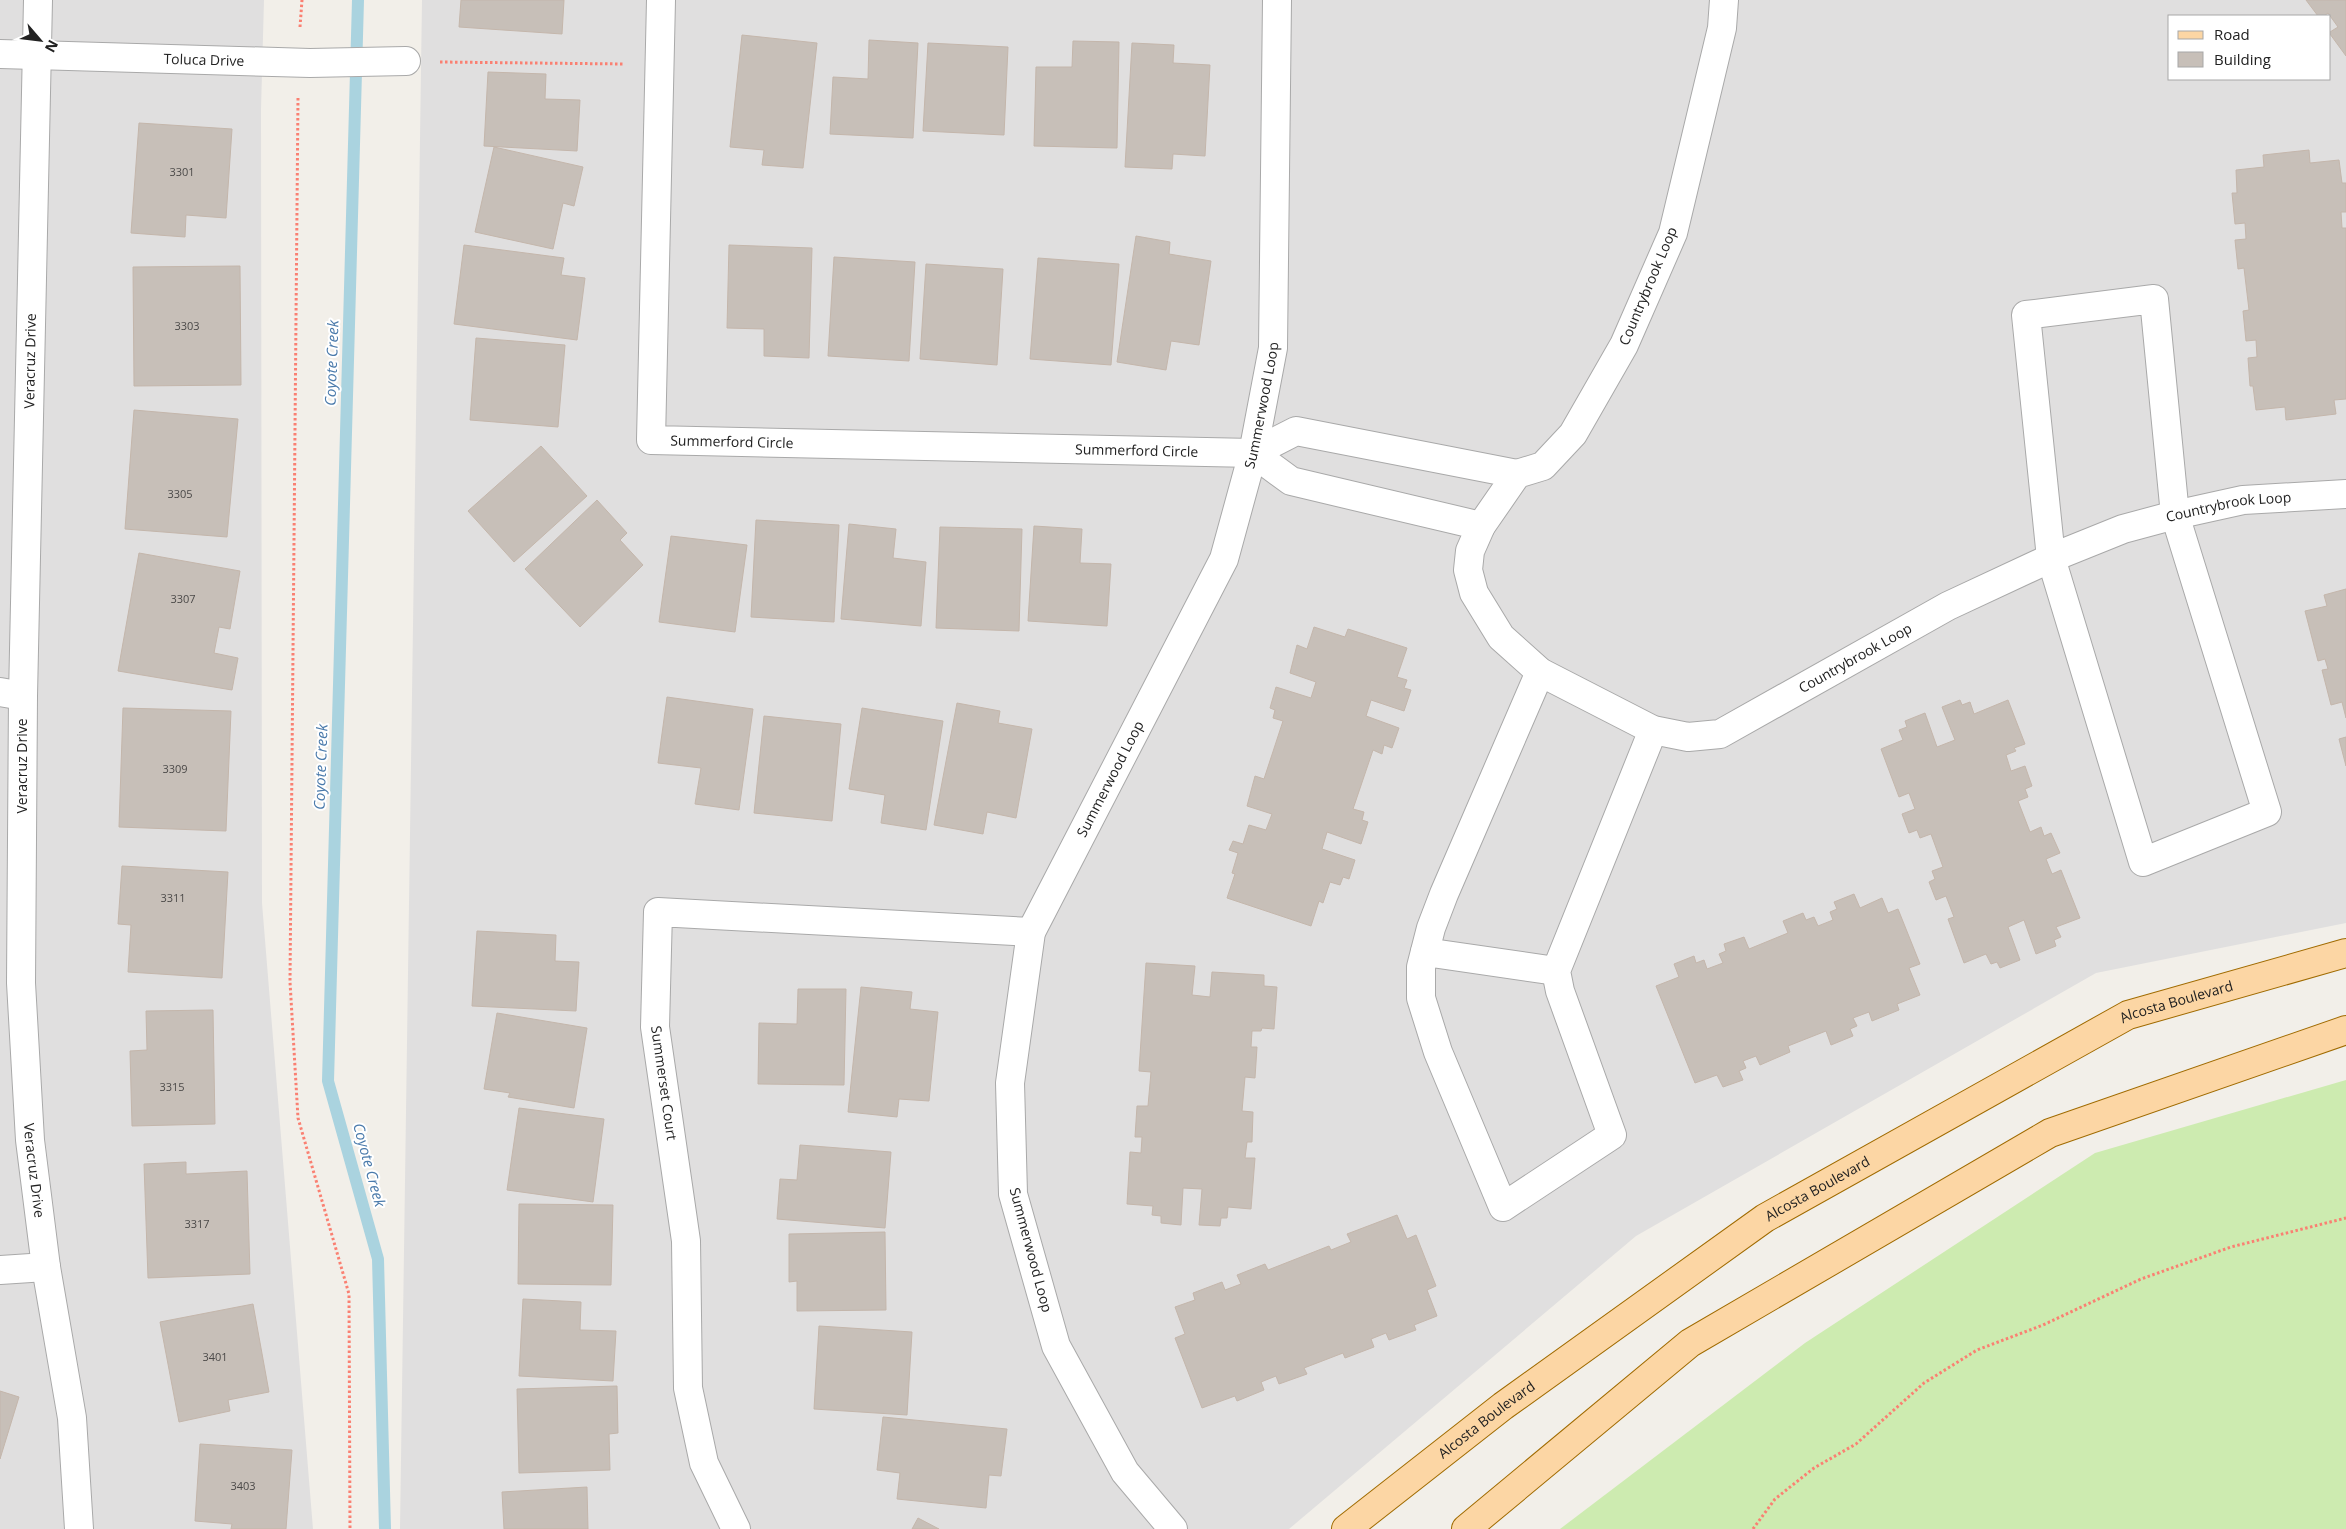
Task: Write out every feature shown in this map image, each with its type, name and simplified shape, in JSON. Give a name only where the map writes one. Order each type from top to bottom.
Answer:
[{"type":"main road","name":"Alcosta Boulevard","points":[[1346,1529],[1503,1406],[1765,1218],[2128,1016],[2346,953]]},
{"type":"main road","points":[[1466,1529],[1690,1343],[2050,1133],[2346,1030]]},
{"type":"street","name":"Veracruz Drive","points":[[38,0],[11,694],[21,983],[30,1140],[46,1268],[72,1418],[79,1529]]},
{"type":"street","name":"Summerford Circle","points":[[661,0],[650,440],[1253,453]]},
{"type":"street","name":"Summerwood Loop","points":[[1173,1529],[1125,1472],[1056,1346],[1013,1194],[1010,1083],[1031,932],[1224,559],[1253,453],[1273,348],[1277,0]]},
{"type":"street","name":"Countrybrook Loop","points":[[1253,453],[1296,431],[1517,474],[1543,466],[1573,434],[1628,337],[1673,233],[1722,28],[1724,0]]},
{"type":"street","name":"Toluca Drive","points":[[0,54],[305,62],[406,61]]},
{"type":"street","points":[[2154,299],[2175,515],[2267,812],[2143,862],[2051,558],[2026,315],[2154,299]]},
{"type":"street","points":[[1253,453],[1291,481],[1481,526]]},
{"type":"street","name":"Countrybrook Loop","points":[[1517,474],[1481,526],[1470,551],[1468,570],[1474,593],[1501,637],[1540,672],[1652,730],[1688,737],[1720,734],[1948,606],[2051,558],[2123,530],[2175,515],[2243,500],[2346,494]]},
{"type":"street","points":[[1540,672],[1430,928],[1421,967],[1421,998],[1438,1052],[1504,1207],[1612,1135],[1560,991],[1556,971],[1652,730]]},
{"type":"street","name":"Summerset Court","points":[[736,1529],[704,1463],[688,1388],[686,1242],[654,1026],[658,912],[1031,932]]},
{"type":"street","points":[[1425,952],[1556,971]]},
{"type":"street","points":[[0,1270],[46,1268]]},
{"type":"path","points":[[406,61],[659,65]]},
{"type":"path","points":[[305,62],[290,982],[298,1118],[348,1294],[350,1529]]},
{"type":"path","points":[[1753,1529],[1774,1500],[1814,1468],[1856,1444],[1924,1383],[1977,1350],[2043,1325],[2141,1279],[2231,1247],[2346,1218]]},
{"type":"shaded area","points":[[0,0],[264,0],[261,109],[262,903],[313,1529],[0,1529]]},
{"type":"shaded area","points":[[422,0],[2346,0],[2346,923],[2096,973],[1636,1236],[1289,1529],[400,1529]]},
{"type":"green space","points":[[2346,1080],[2346,1529],[1560,1529],[1805,1343],[2095,1153]]},
{"type":"building","points":[[461,0],[564,0],[562,34],[459,27]]},
{"type":"building","points":[[2306,0],[2346,0],[2346,56],[2331,35],[2331,31],[2338,27],[2331,15],[2328,13],[2317,15]]},
{"type":"building","points":[[742,35],[817,43],[803,168],[762,165],[764,150],[730,147]]},
{"type":"building","points":[[869,40],[918,43],[913,138],[830,134],[833,77],[868,79]]},
{"type":"building","points":[[1073,41],[1119,42],[1117,148],[1034,146],[1036,67],[1072,67]]},
{"type":"building","points":[[928,43],[1008,47],[1004,135],[923,131]]},
{"type":"building","points":[[1132,43],[1174,45],[1173,63],[1210,65],[1205,156],[1173,154],[1172,169],[1125,167]]},
{"type":"building","points":[[488,72],[546,74],[545,99],[580,100],[577,151],[484,146]]},
{"type":"building","points":[[139,123],[232,129],[226,218],[186,215],[185,237],[131,233]]},
{"type":"building","points":[[494,147],[583,167],[574,206],[563,203],[553,249],[475,232]]},
{"type":"building","points":[[2309,150],[2310,163],[2339,160],[2342,183],[2346,183],[2346,212],[2341,212],[2342,228],[2346,228],[2346,399],[2334,400],[2336,414],[2286,420],[2285,407],[2256,410],[2253,386],[2250,386],[2248,358],[2257,357],[2256,340],[2246,341],[2243,311],[2249,310],[2244,268],[2238,269],[2235,240],[2246,239],[2245,223],[2235,224],[2232,193],[2237,193],[2236,170],[2264,167],[2263,155]]},
{"type":"building","points":[[1136,236],[1170,242],[1169,254],[1211,261],[1199,345],[1171,341],[1166,370],[1117,362]]},
{"type":"building","points":[[464,245],[564,258],[561,275],[585,278],[577,340],[454,324]]},
{"type":"building","points":[[729,245],[812,248],[809,358],[764,356],[764,329],[727,328]]},
{"type":"building","points":[[834,257],[915,262],[909,361],[828,356]]},
{"type":"building","points":[[1038,258],[1119,264],[1111,365],[1030,359]]},
{"type":"building","points":[[926,264],[1003,269],[997,365],[920,359]]},
{"type":"building","points":[[240,266],[241,385],[134,386],[133,267]]},
{"type":"building","points":[[476,338],[565,345],[558,427],[470,420]]},
{"type":"building","points":[[134,410],[238,419],[227,537],[125,529]]},
{"type":"building","points":[[541,446],[587,496],[514,562],[468,511]]},
{"type":"building","points":[[597,500],[627,533],[620,540],[643,565],[580,627],[525,569]]},
{"type":"building","points":[[756,520],[839,525],[834,622],[751,617]]},
{"type":"building","points":[[849,524],[896,529],[893,558],[926,562],[921,626],[841,619]]},
{"type":"building","points":[[1034,526],[1082,529],[1080,563],[1111,564],[1107,626],[1028,621]]},
{"type":"building","points":[[940,527],[1022,529],[1019,631],[936,628]]},
{"type":"building","points":[[671,536],[747,545],[735,632],[659,622]]},
{"type":"building","points":[[139,553],[240,571],[230,629],[219,627],[214,653],[238,658],[232,690],[118,671]]},
{"type":"building","points":[[2346,589],[2346,718],[2342,702],[2331,705],[2322,670],[2328,669],[2325,659],[2318,661],[2305,611],[2327,606],[2324,595]]},
{"type":"building","points":[[1314,627],[1345,637],[1348,629],[1407,648],[1397,677],[1407,680],[1404,688],[1411,690],[1404,711],[1371,700],[1366,716],[1399,728],[1392,748],[1384,745],[1382,754],[1373,750],[1353,809],[1364,812],[1362,820],[1368,822],[1361,844],[1327,832],[1322,849],[1355,860],[1349,879],[1343,877],[1340,885],[1330,882],[1323,903],[1319,901],[1311,926],[1227,898],[1235,874],[1232,873],[1238,853],[1229,850],[1233,841],[1243,844],[1249,825],[1266,830],[1272,814],[1247,806],[1255,776],[1264,779],[1283,721],[1273,718],[1275,710],[1270,708],[1276,687],[1311,698],[1316,682],[1290,673],[1297,645],[1307,649]]},
{"type":"building","points":[[667,697],[753,709],[739,810],[695,804],[701,768],[658,763]]},
{"type":"building","points":[[1960,700],[1962,705],[1970,702],[1974,714],[2008,700],[2025,744],[2014,748],[2016,751],[2006,755],[2011,771],[2025,766],[2032,786],[2025,789],[2028,797],[2018,801],[2030,832],[2041,827],[2044,836],[2051,833],[2060,853],[2046,859],[2052,874],[2061,870],[2080,918],[2056,927],[2061,937],[2054,940],[2056,946],[2036,954],[2024,920],[2008,927],[2020,960],[2000,968],[1997,962],[1991,964],[1986,954],[1964,963],[1948,919],[1954,917],[1946,896],[1936,900],[1929,882],[1935,879],[1932,871],[1943,867],[1931,834],[1920,838],[1917,830],[1909,833],[1902,814],[1915,809],[1909,793],[1899,797],[1881,749],[1903,740],[1899,730],[1907,727],[1905,721],[1925,713],[1937,747],[1955,740],[1942,707]]},
{"type":"building","points":[[957,703],[1000,711],[998,723],[1032,729],[1016,818],[987,812],[983,834],[934,825]]},
{"type":"building","points":[[123,708],[231,711],[226,831],[119,827]]},
{"type":"building","points":[[862,708],[943,721],[926,830],[881,823],[885,795],[849,789]]},
{"type":"building","points":[[764,716],[841,724],[832,821],[754,813]]},
{"type":"building","points":[[2346,737],[2346,766],[2339,739]]},
{"type":"building","points":[[122,866],[228,872],[222,978],[128,972],[131,925],[118,924]]},
{"type":"building","points":[[1854,894],[1860,908],[1882,898],[1888,913],[1898,909],[1920,964],[1909,968],[1920,995],[1897,1004],[1899,1010],[1872,1021],[1869,1012],[1853,1018],[1857,1026],[1850,1029],[1853,1036],[1831,1045],[1826,1031],[1788,1046],[1790,1052],[1760,1065],[1756,1056],[1743,1061],[1746,1068],[1739,1071],[1743,1080],[1723,1087],[1717,1075],[1695,1083],[1656,986],[1679,977],[1674,964],[1694,956],[1696,963],[1704,960],[1707,969],[1723,963],[1719,954],[1726,951],[1724,944],[1744,937],[1749,949],[1788,933],[1783,921],[1803,913],[1806,920],[1814,917],[1818,926],[1833,920],[1830,912],[1837,909],[1834,902]]},
{"type":"building","points":[[477,931],[556,935],[555,961],[579,962],[576,1011],[472,1006]]},
{"type":"building","points":[[1146,963],[1195,966],[1192,995],[1210,997],[1212,972],[1264,975],[1264,986],[1277,987],[1274,1029],[1262,1028],[1261,1031],[1252,1031],[1251,1047],[1257,1047],[1255,1078],[1245,1077],[1242,1111],[1253,1112],[1252,1142],[1247,1142],[1245,1158],[1255,1158],[1251,1209],[1228,1207],[1227,1218],[1221,1218],[1220,1226],[1199,1225],[1202,1189],[1183,1188],[1181,1225],[1161,1223],[1161,1216],[1152,1215],[1153,1206],[1127,1204],[1130,1152],[1141,1153],[1142,1137],[1135,1137],[1137,1106],[1148,1106],[1151,1072],[1139,1071]]},
{"type":"building","points":[[861,987],[912,992],[910,1009],[938,1012],[929,1101],[899,1099],[897,1117],[848,1112]]},
{"type":"building","points":[[798,989],[846,989],[844,1085],[758,1084],[759,1023],[797,1024]]},
{"type":"building","points":[[213,1010],[215,1124],[132,1126],[130,1051],[147,1050],[146,1011]]},
{"type":"building","points":[[497,1013],[587,1028],[574,1108],[508,1097],[510,1093],[484,1089]]},
{"type":"building","points":[[519,1108],[604,1119],[593,1202],[507,1190]]},
{"type":"building","points":[[800,1145],[891,1152],[885,1228],[777,1219],[780,1179],[797,1180]]},
{"type":"building","points":[[186,1162],[186,1174],[247,1171],[250,1274],[148,1278],[144,1164]]},
{"type":"building","points":[[519,1204],[613,1205],[611,1285],[518,1284]]},
{"type":"building","points":[[1397,1215],[1407,1239],[1416,1235],[1436,1286],[1427,1290],[1437,1316],[1414,1325],[1416,1330],[1389,1340],[1386,1333],[1371,1339],[1374,1347],[1345,1358],[1343,1353],[1304,1368],[1307,1374],[1279,1384],[1276,1376],[1261,1382],[1264,1390],[1237,1401],[1235,1396],[1202,1408],[1175,1338],[1185,1334],[1175,1307],[1195,1300],[1193,1293],[1222,1282],[1225,1290],[1241,1284],[1237,1275],[1265,1264],[1268,1270],[1329,1246],[1331,1250],[1351,1242],[1347,1234]]},
{"type":"building","points":[[885,1232],[886,1310],[797,1311],[797,1281],[789,1282],[789,1234]]},
{"type":"building","points":[[523,1299],[581,1302],[580,1330],[616,1331],[613,1381],[519,1376]]},
{"type":"building","points":[[253,1304],[269,1392],[228,1400],[230,1411],[179,1422],[160,1322]]},
{"type":"building","points":[[819,1326],[912,1332],[907,1415],[814,1409]]},
{"type":"building","points":[[617,1386],[618,1433],[609,1434],[610,1470],[519,1473],[517,1389]]},
{"type":"building","points":[[0,1391],[19,1397],[0,1459]]},
{"type":"building","points":[[883,1417],[1007,1429],[1001,1476],[989,1475],[986,1508],[897,1499],[900,1473],[877,1470]]},
{"type":"building","points":[[200,1444],[292,1450],[286,1529],[231,1529],[232,1524],[195,1521]]},
{"type":"building","points":[[587,1487],[588,1529],[504,1529],[502,1492]]},
{"type":"building","points":[[918,1518],[939,1529],[912,1529]]},
{"type":"waterway","name":"Coyote Creek","points":[[358,0],[328,1081],[378,1259],[385,1529]]}]
